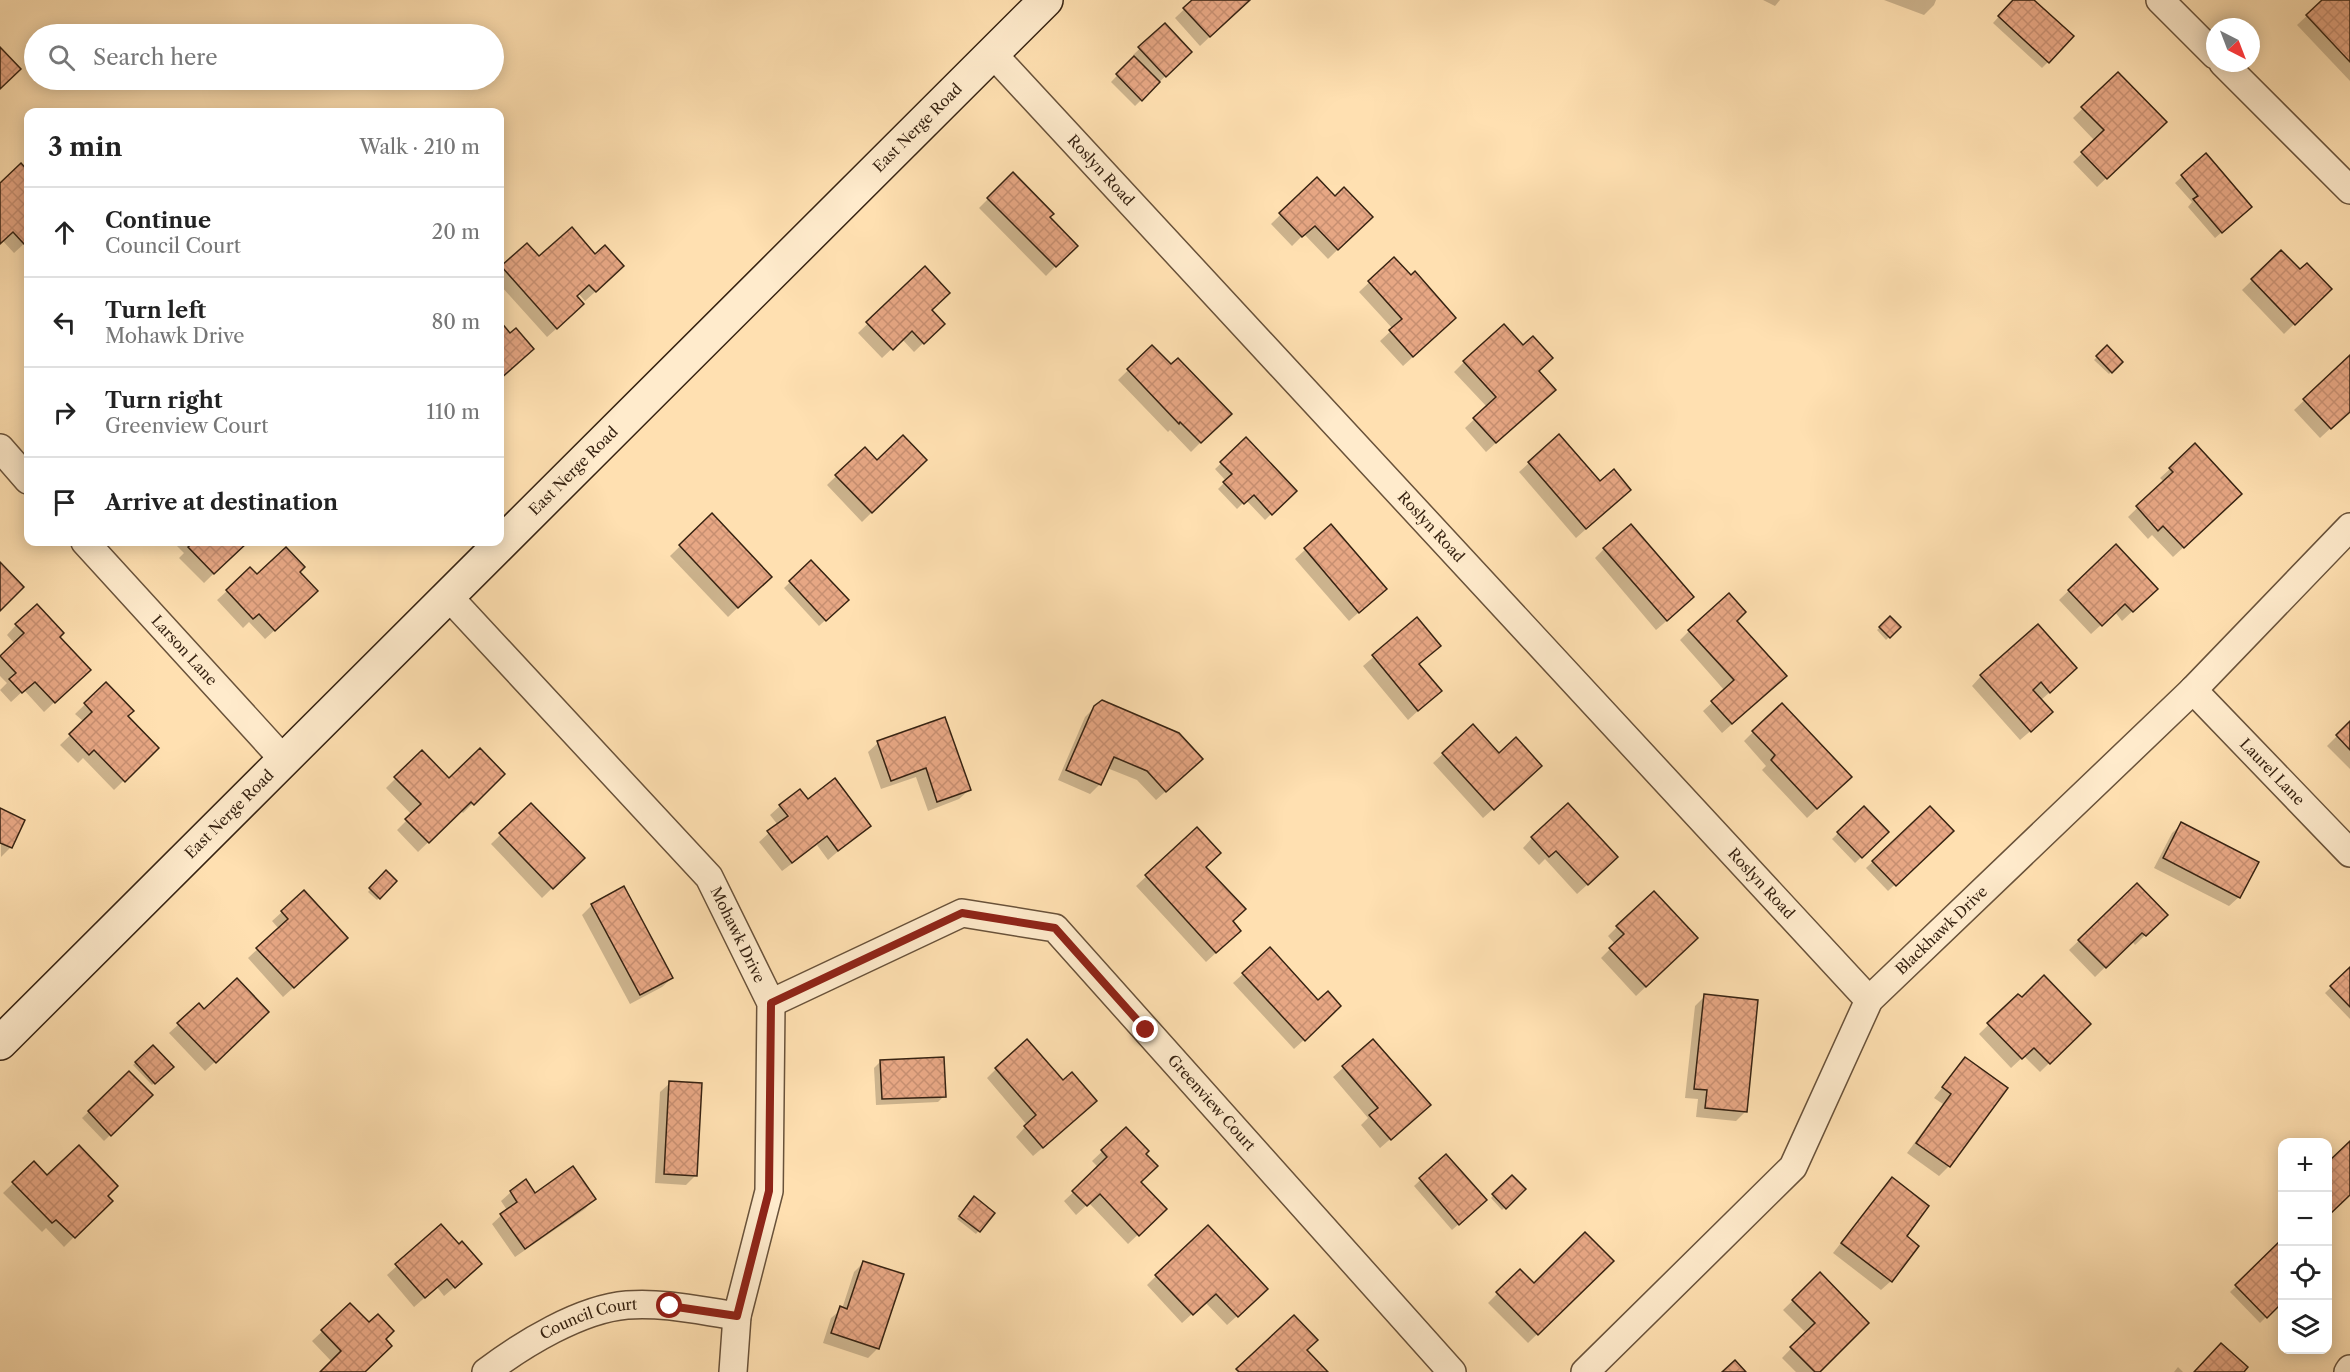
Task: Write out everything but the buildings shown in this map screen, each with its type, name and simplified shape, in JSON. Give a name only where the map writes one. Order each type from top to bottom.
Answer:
[{"type":"main road","name":"East Nerge Road","points":[[504,540],[1046,0]]},
{"type":"main road","name":"East Nerge Road","points":[[0,1043],[498,546]]},
{"type":"street","points":[[2160,0],[2206,46]]},
{"type":"street","name":"Roslyn Road","points":[[992,54],[1869,1000]]},
{"type":"street","points":[[2232,72],[2350,190]]},
{"type":"street","points":[[0,448],[24,475]]},
{"type":"street","name":"Blackhawk Drive","points":[[1585,1372],[1793,1167],[1869,1000],[2193,690],[2350,526]]},
{"type":"street","name":"Larson Lane","points":[[89,546],[284,760]]},
{"type":"street","name":"Mohawk Drive","points":[[448,596],[710,877],[771,1003],[769,1191],[737,1316],[733,1372]]},
{"type":"street","name":"Laurel Lane","points":[[2193,690],[2350,853]]},
{"type":"street","name":"Greenview Court","points":[[771,1003],[962,913],[1055,928],[1452,1372]]},
{"type":"street","name":"Council Court","points":[[486,1372],[542,1337],[589,1313],[626,1305],[670,1306],[737,1316]]},
{"type":"route","points":[[670,1306],[737,1316],[769,1191],[771,1003],[962,913],[1055,928],[1146,1030]]}]
